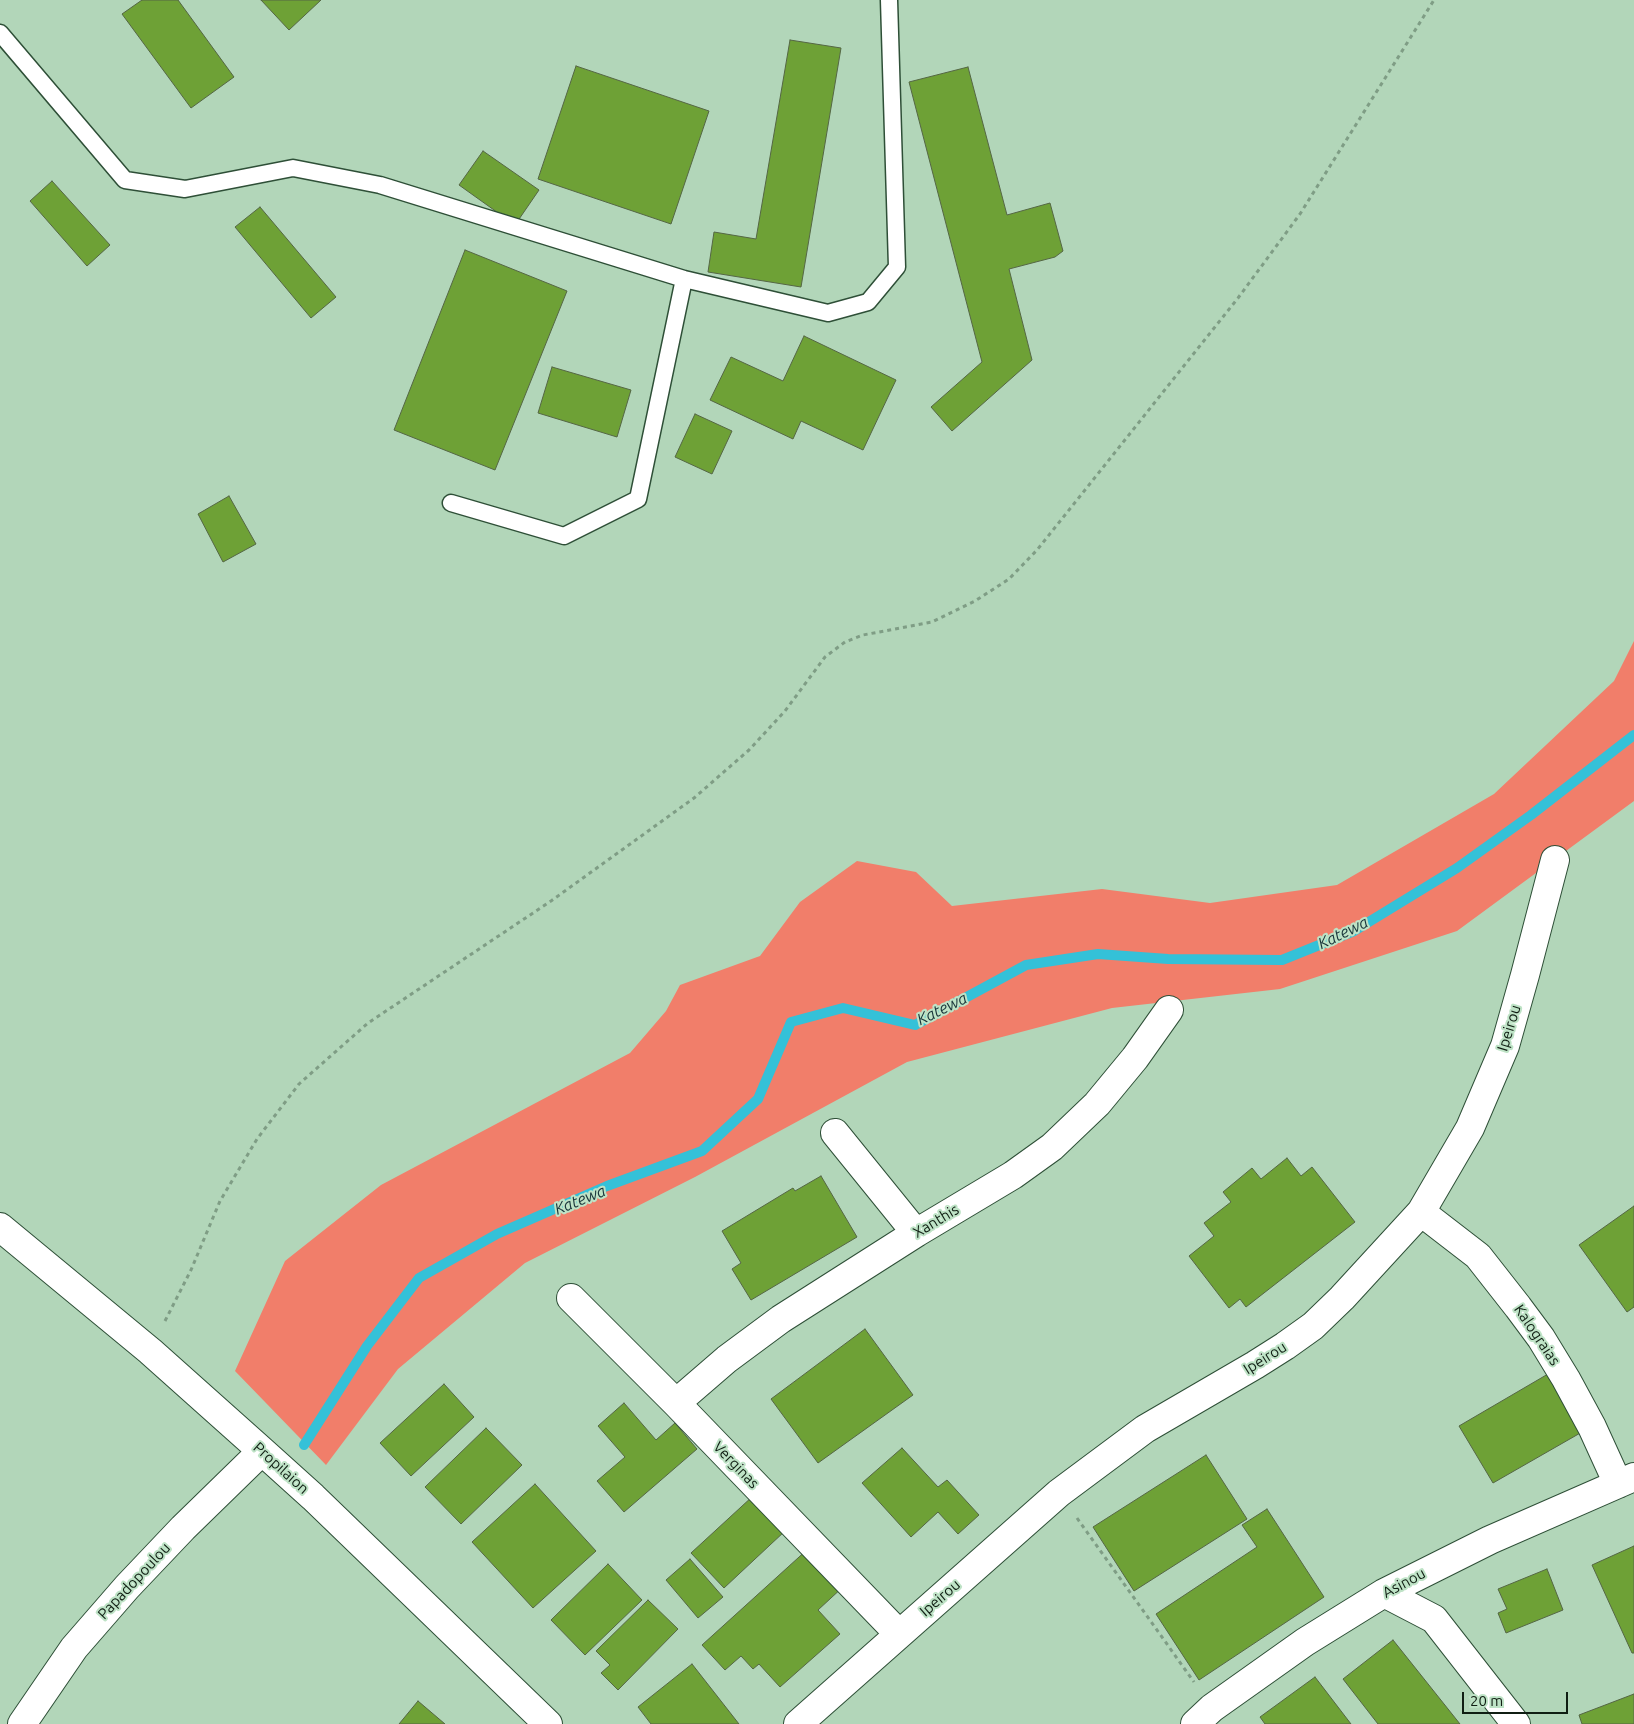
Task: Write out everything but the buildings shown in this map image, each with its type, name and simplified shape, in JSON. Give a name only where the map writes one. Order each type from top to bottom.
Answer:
[{"type":"street","name":"Ipeirou","points":[[798,1724],[1059,1493],[1145,1429],[1270,1356],[1313,1326],[1342,1298],[1421,1212],[1470,1128],[1505,1046],[1555,860]]},
{"type":"street","name":"Xanthis","points":[[676,1403],[727,1359],[781,1319],[916,1233],[1013,1175],[1052,1147],[1097,1104],[1135,1058],[1169,1010]]},
{"type":"street","points":[[835,1133],[916,1233]]},
{"type":"street","name":"Kalograias","points":[[1421,1212],[1478,1256],[1518,1306],[1541,1338],[1592,1427],[1626,1480]]},
{"type":"street","name":"Propilaion","points":[[0,1227],[150,1351],[313,1497],[548,1724]]},
{"type":"street","name":"Verginas","points":[[571,1298],[676,1403],[899,1634]]},
{"type":"street","name":"Papadopoulou","points":[[23,1724],[74,1648],[127,1587],[183,1528],[262,1451]]},
{"type":"street","name":"Asinou","points":[[1204,1716],[1305,1642],[1384,1593],[1490,1540],[1626,1480]]},
{"type":"street","points":[[1384,1593],[1434,1619],[1516,1724]]},
{"type":"lane","points":[[0,34],[125,180],[185,189],[292,168],[380,185],[684,279],[828,313],[868,302],[897,267],[889,0]]},
{"type":"lane","points":[[451,503],[564,536],[638,500],[684,279]]},
{"type":"path","points":[[150,1351],[190,1270],[220,1201],[257,1139],[300,1084],[368,1023],[550,901],[694,798],[749,750],[785,711],[826,657],[845,642],[863,636],[932,622],[975,601],[1008,579],[1037,550],[1238,298],[1300,214],[1434,0]]},
{"type":"path","points":[[1059,1493],[1204,1716]]},
{"type":"shaded area","points":[[1634,641],[1634,801],[1457,931],[1280,989],[1112,1008],[907,1062],[695,1177],[525,1263],[398,1369],[326,1465],[235,1371],[285,1261],[381,1185],[630,1053],[666,1011],[680,985],[760,956],[800,902],[857,861],[916,872],[952,906],[1102,889],[1210,903],[1337,885],[1494,794],[1614,681]]},
{"type":"waterway","name":"Katewa","points":[[304,1445],[367,1346],[419,1278],[497,1234],[607,1186],[702,1151],[758,1099],[791,1022],[843,1008],[915,1025],[1026,965],[1098,954],[1168,959],[1282,960],[1354,931],[1457,868],[1531,815],[1634,735]]}]
